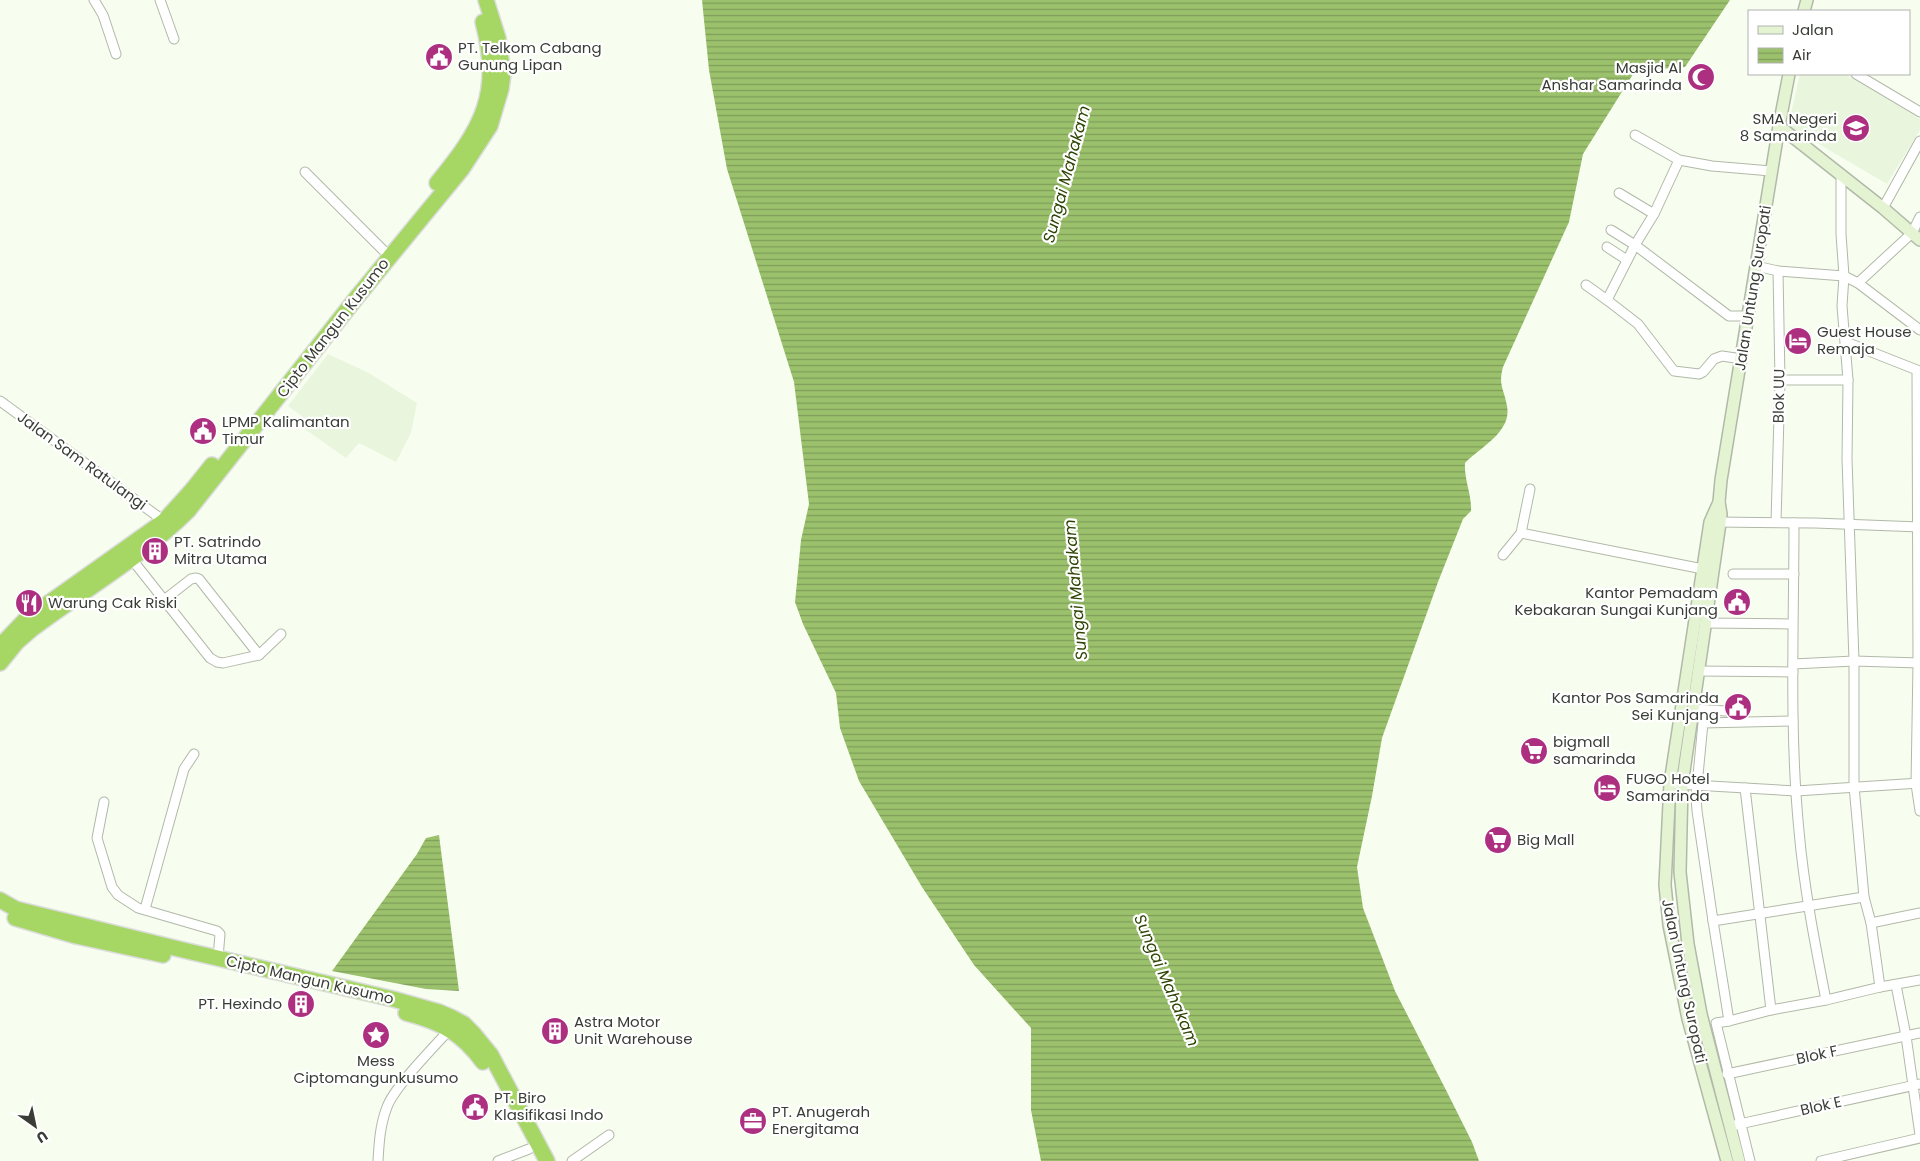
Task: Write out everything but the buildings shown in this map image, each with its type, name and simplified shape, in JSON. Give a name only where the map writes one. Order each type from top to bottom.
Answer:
[{"type":"highway","name":"Cipto Mangun Kusumo","points":[[0,646],[26,619],[175,524],[188,511],[383,250],[451,166],[480,122],[487,103],[491,71],[487,38],[476,0]]},
{"type":"highway","name":"Cipto Mangun Kusumo","points":[[0,663],[17,642],[32,628],[127,554],[164,521],[462,169],[490,126],[501,89],[503,74],[498,38],[486,0]]},
{"type":"highway","name":"Cipto Mangun Kusumo","points":[[0,900],[16,909],[439,1012],[464,1024],[482,1043],[496,1063],[547,1161]]},
{"type":"highway","name":"Cipto Mangun Kusumo","points":[[0,910],[15,918],[42,927],[113,945],[296,984],[421,1017],[450,1029],[464,1040],[485,1064],[532,1155]]},
{"type":"main road","name":"Jalan Untung Suropati","points":[[1727,1161],[1688,1019],[1669,925],[1665,885],[1702,569],[1715,522],[1721,514],[1719,502],[1771,171],[1789,75]]},
{"type":"main road","points":[[1779,126],[1884,208],[1916,237]]},
{"type":"main road","name":"Jalan Untung Suropati","points":[[1715,522],[1705,623],[1693,709],[1676,784],[1680,872],[1688,944],[1704,1026],[1735,1125],[1739,1161]]},
{"type":"street","points":[[94,0],[103,15],[116,54]]},
{"type":"street","points":[[160,0],[174,39]]},
{"type":"street","points":[[1858,75],[1920,112]]},
{"type":"street","points":[[1635,135],[1679,160],[1712,166],[1771,171]]},
{"type":"street","points":[[1884,208],[1920,141]]},
{"type":"street","points":[[1607,300],[1635,245],[1654,214],[1679,160]]},
{"type":"street","points":[[305,172],[383,250]]},
{"type":"street","points":[[1841,174],[1841,234],[1844,276],[1842,306],[1848,380],[1847,459],[1854,661],[1854,786],[1864,897],[1871,923],[1880,987]]},
{"type":"street","points":[[1619,193],[1654,214]]},
{"type":"street","points":[[1858,283],[1916,237],[1920,217]]},
{"type":"street","points":[[1611,230],[1635,245],[1728,316],[1749,316]]},
{"type":"street","points":[[1607,247],[1627,260]]},
{"type":"street","points":[[1756,266],[1778,271],[1844,276],[1858,283],[1920,330]]},
{"type":"street","name":"Blok UU","points":[[1776,522],[1780,380],[1778,271]]},
{"type":"street","points":[[1586,284],[1638,324],[1674,371],[1699,374],[1714,359],[1722,356],[1742,359]]},
{"type":"street","points":[[1846,342],[1919,371],[1918,784],[1920,811]]},
{"type":"street","points":[[1780,380],[1848,380]]},
{"type":"street","name":"Jalan Sam Ratulangi","points":[[0,401],[164,521]]},
{"type":"street","points":[[1503,555],[1521,533],[1530,489]]},
{"type":"street","points":[[1715,522],[1919,527]]},
{"type":"street","points":[[1794,523],[1792,624],[1796,791],[1807,906],[1826,1000]]},
{"type":"street","points":[[1521,533],[1702,569]]},
{"type":"street","points":[[127,554],[213,660],[223,663],[259,655],[281,634]]},
{"type":"street","points":[[1733,574],[1794,574]]},
{"type":"street","points":[[164,600],[191,579],[199,579],[259,655]]},
{"type":"street","points":[[1705,623],[1792,624]]},
{"type":"street","points":[[1698,671],[1793,668],[1854,661],[1919,663]]},
{"type":"street","points":[[1693,709],[1726,710]]},
{"type":"street","points":[[1729,1021],[1698,820],[1697,785],[1703,723],[1793,721]]},
{"type":"street","points":[[145,909],[184,769],[194,754]]},
{"type":"street","points":[[1676,784],[1796,791],[1854,786],[1918,784]]},
{"type":"street","points":[[1745,788],[1771,1010]]},
{"type":"street","points":[[104,802],[97,838],[112,887],[118,895],[138,908],[217,930],[220,934],[218,958]]},
{"type":"street","points":[[1713,921],[1864,897]]},
{"type":"street","points":[[1871,923],[1920,913]]},
{"type":"street","points":[[1704,1026],[1771,1010],[1920,980]]},
{"type":"street","points":[[1821,1161],[1920,1136],[1916,1085],[1896,985]]},
{"type":"street","points":[[1716,1023],[1728,1074],[1735,1125],[1750,1161]]},
{"type":"street","points":[[378,1161],[381,1127],[387,1106],[396,1092],[450,1029]]},
{"type":"street","name":"Blok F","points":[[1728,1074],[1920,1033]]},
{"type":"street","name":"Blok E","points":[[1735,1125],[1916,1085]]},
{"type":"street","points":[[572,1161],[609,1135]]},
{"type":"street","points":[[498,1161],[532,1155]]},
{"type":"shaded area","name":"SMA Negeri 8 Samarinda","points":[[1800,75],[1847,75],[1920,119],[1920,130],[1887,184],[1788,126]]},
{"type":"shaded area","points":[[328,354],[369,373],[417,403],[411,433],[396,462],[359,443],[346,458],[299,425],[303,417],[288,406]]},
{"type":"water","name":"Sungai Mahakam","points":[[702,0],[1730,0],[1685,67],[1635,71],[1583,154],[1569,222],[1503,367],[1501,383],[1507,406],[1505,424],[1494,438],[1465,463],[1471,511],[1463,519],[1438,582],[1382,738],[1357,867],[1363,908],[1395,991],[1472,1142],[1479,1161],[1041,1161],[1031,1110],[1031,1028],[974,965],[922,887],[859,781],[840,728],[836,693],[803,624],[795,602],[801,540],[809,504],[794,382],[727,169],[709,70]]},
{"type":"water","points":[[439,835],[459,991],[426,989],[332,971],[417,854],[426,838]]},
{"type":"place","name":"PT. Telkom Cabang Gunung Lipan","points":[[439,57]]},
{"type":"place","name":"Masjid Al Anshar Samarinda","points":[[1701,77]]},
{"type":"place","name":"SMA Negeri 8 Samarinda","points":[[1856,128]]},
{"type":"place","name":"Guest House Remaja","points":[[1798,341]]},
{"type":"place","name":"LPMP Kalimantan Timur","points":[[203,431]]},
{"type":"place","name":"PT. Satrindo Mitra Utama","points":[[155,551]]},
{"type":"place","name":"Kantor Pemadam Kebakaran Sungai Kunjang","points":[[1737,602]]},
{"type":"place","name":"Warung Cak Riski","points":[[29,603]]},
{"type":"place","name":"Kantor Pos Samarinda Sei Kunjang","points":[[1738,707]]},
{"type":"place","name":"bigmall samarinda","points":[[1534,751]]},
{"type":"place","name":"FUGO Hotel Samarinda","points":[[1607,788]]},
{"type":"place","name":"Big Mall","points":[[1498,840]]},
{"type":"place","name":"PT. Hexindo","points":[[301,1004]]},
{"type":"place","name":"Astra Motor Unit Warehouse","points":[[555,1031]]},
{"type":"place","name":"Mess Ciptomangunkusumo","points":[[376,1035]]},
{"type":"place","name":"PT. Biro Klasifikasi Indo","points":[[475,1107]]},
{"type":"place","name":"PT. Anugerah Energitama","points":[[753,1121]]}]
